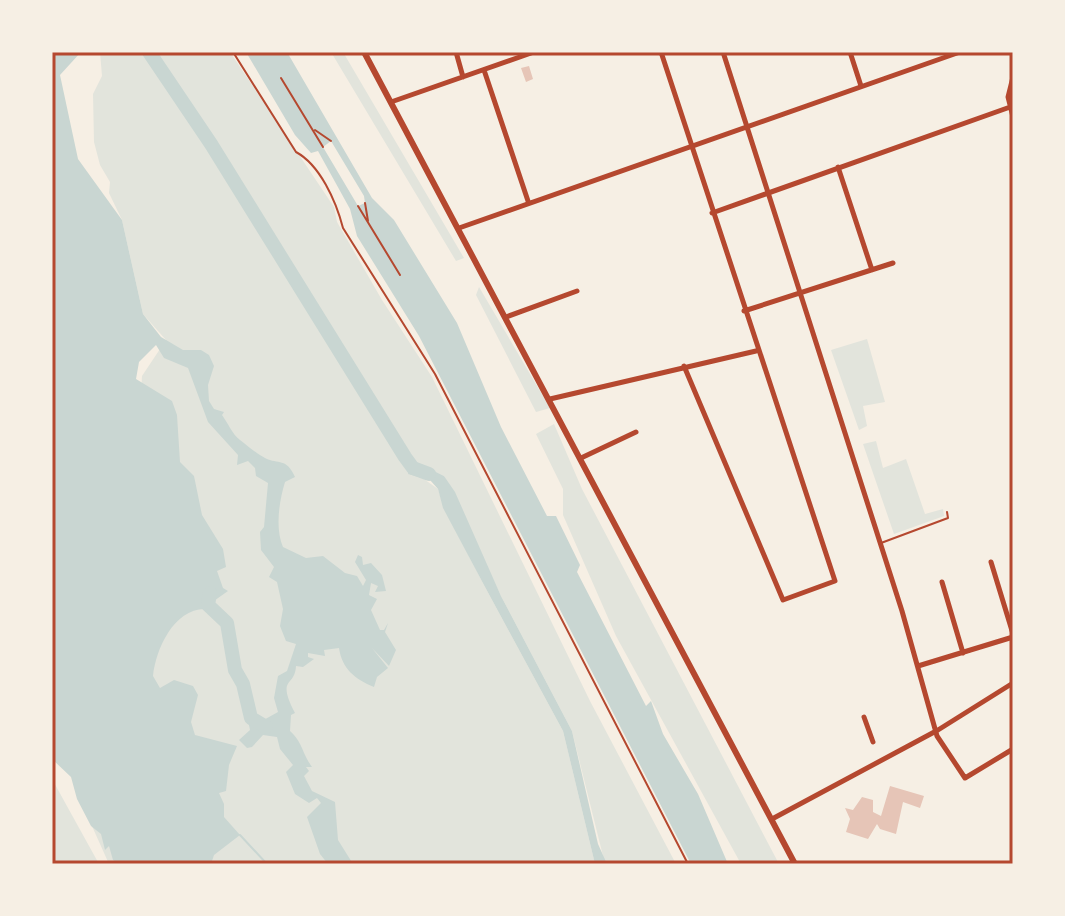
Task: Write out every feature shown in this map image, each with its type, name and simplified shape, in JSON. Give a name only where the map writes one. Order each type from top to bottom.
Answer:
[{"type":"street","points":[[364,52],[795,864]]},
{"type":"street","points":[[456,52],[463,77]]},
{"type":"street","points":[[391,102],[534,52]]},
{"type":"street","points":[[661,52],[756,351],[835,581],[783,600],[684,366]]},
{"type":"street","points":[[723,52],[880,544],[938,730],[937,736],[965,778],[1013,749]]},
{"type":"street","points":[[850,52],[861,86]]},
{"type":"street","points":[[459,228],[528,201],[958,52]]},
{"type":"street","points":[[484,70],[528,201]]},
{"type":"street","points":[[1013,77],[1013,117]]},
{"type":"street","points":[[712,213],[1011,107]]},
{"type":"street","points":[[838,167],[872,270]]},
{"type":"street","points":[[744,311],[893,263]]},
{"type":"street","points":[[506,317],[577,291]]},
{"type":"street","points":[[550,399],[756,351]]},
{"type":"street","points":[[581,458],[636,432]]},
{"type":"street","points":[[918,666],[1013,636],[1010,609],[991,562]]},
{"type":"street","points":[[942,582],[963,653]]},
{"type":"street","points":[[772,819],[938,730],[1013,683]]},
{"type":"street","points":[[864,717],[873,742]]},
{"type":"lane","points":[[880,544],[948,518],[947,512]]},
{"type":"path","points":[[233,52],[296,152],[310,159],[338,209],[343,228],[435,374],[688,864]]},
{"type":"path","points":[[281,78],[323,147]]},
{"type":"path","points":[[313,129],[331,141]]},
{"type":"path","points":[[365,203],[369,224]]},
{"type":"path","points":[[358,206],[400,275]]},
{"type":"shaded area","points":[[52,52],[81,52],[60,75],[78,159],[122,220],[143,314],[161,337],[183,350],[201,350],[209,355],[214,366],[208,385],[209,401],[214,409],[224,412],[222,415],[240,440],[263,457],[285,464],[295,477],[285,482],[281,498],[279,523],[283,547],[306,558],[323,556],[345,573],[357,576],[363,586],[366,580],[355,562],[358,555],[362,557],[363,565],[371,563],[382,575],[386,591],[375,592],[378,586],[371,583],[369,595],[377,599],[371,610],[380,630],[384,630],[388,623],[385,632],[396,650],[389,666],[372,648],[388,668],[377,677],[374,687],[350,672],[339,648],[324,650],[325,656],[308,653],[308,657],[314,659],[303,667],[296,666],[287,688],[295,713],[291,715],[290,731],[312,767],[306,767],[309,771],[304,776],[312,791],[335,802],[338,840],[353,864],[328,864],[320,854],[307,817],[321,803],[317,798],[309,803],[295,794],[286,772],[293,765],[280,749],[277,737],[263,735],[247,748],[239,740],[250,730],[248,720],[252,716],[260,722],[278,712],[274,698],[278,676],[287,671],[296,644],[286,641],[280,626],[283,609],[277,582],[269,577],[274,567],[261,550],[260,532],[264,527],[268,483],[256,476],[255,468],[248,461],[237,465],[238,455],[208,422],[188,368],[164,358],[156,345],[139,362],[136,379],[172,401],[177,415],[180,462],[194,476],[202,515],[223,549],[226,567],[217,571],[223,588],[228,591],[211,603],[213,610],[200,609],[189,613],[171,629],[159,652],[153,676],[160,688],[174,680],[193,686],[198,695],[191,722],[195,735],[237,746],[229,765],[226,791],[219,793],[224,804],[224,817],[240,835],[214,855],[211,864],[119,864],[113,860],[109,846],[105,850],[101,834],[91,826],[77,799],[71,777],[52,759]]},
{"type":"shaded area","points":[[100,52],[230,52],[334,207],[337,222],[432,377],[590,701],[676,864],[607,864],[604,860],[572,731],[501,596],[444,476],[415,462],[411,470],[438,489],[444,508],[563,731],[595,864],[109,864],[74,786],[120,763],[142,376],[166,340],[143,314],[122,220],[109,193],[110,182],[100,165],[94,142],[93,94],[102,76]]},
{"type":"shaded area","points":[[246,52],[287,52],[372,198],[394,220],[457,323],[501,427],[547,516],[556,516],[580,565],[577,572],[646,706],[651,701],[663,734],[698,794],[728,864],[691,864],[419,336],[357,236],[350,209],[318,151],[311,153],[295,135]],"holes":[[[331,141],[364,196],[365,203],[358,206],[323,147]]]},
{"type":"shaded area","points":[[331,52],[343,52],[464,258],[456,261]]},
{"type":"shaded area","points":[[479,287],[550,408],[536,412],[476,295]]},
{"type":"shaded area","points":[[867,339],[885,402],[863,406],[867,426],[859,430],[831,350]]},
{"type":"shaded area","points":[[554,424],[582,489],[779,864],[741,864],[616,636],[563,515],[563,489],[536,434]]},
{"type":"shaded area","points":[[876,441],[883,468],[906,459],[925,514],[943,509],[944,516],[894,534],[863,444]]},
{"type":"shaded area","points":[[414,461],[444,476],[455,492],[501,596],[572,731],[598,844],[607,864],[595,864],[563,731],[443,508],[438,489],[430,480],[408,474]]},
{"type":"shaded area","points":[[52,779],[99,864],[52,864]]},
{"type":"building","points":[[529,66],[533,79],[526,82],[521,68]]},
{"type":"building","points":[[890,786],[924,796],[920,808],[903,802],[896,834],[880,829],[877,824],[868,839],[846,832],[850,819],[845,808],[853,810],[862,797],[873,800],[873,812],[881,816]]},
{"type":"waterway","points":[[149,52],[211,144],[405,457],[413,468],[429,474]]},
{"type":"waterway","points":[[210,593],[208,605],[227,623],[235,670],[243,684],[251,718],[266,727]]},
{"type":"waterway","points":[[240,835],[267,864]]}]
